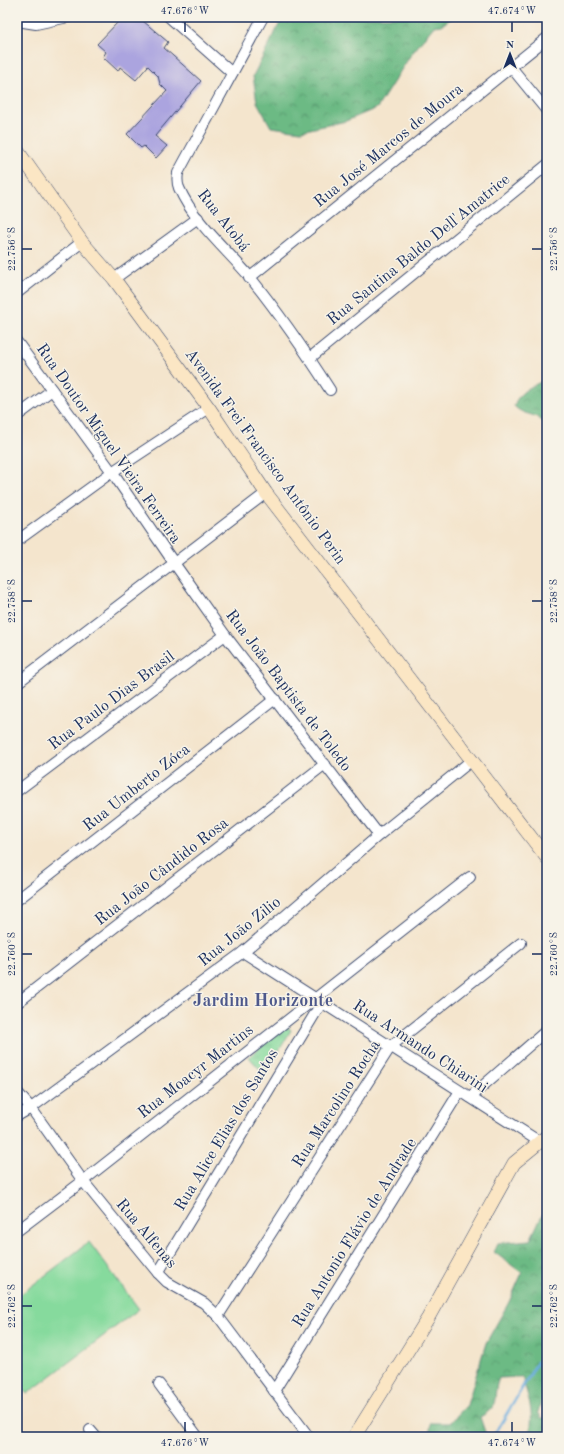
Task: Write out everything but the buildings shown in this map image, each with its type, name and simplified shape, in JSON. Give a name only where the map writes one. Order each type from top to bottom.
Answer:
[{"type":"street","points":[[17,21],[36,24],[68,17]]},
{"type":"street","points":[[169,17],[232,73]]},
{"type":"street","name":"Rua Atobá","points":[[263,17],[178,173],[177,180],[179,188],[198,218],[250,278],[310,358],[330,390]]},
{"type":"street","name":"Rua José Marcos de Moura","points":[[250,278],[547,38]]},
{"type":"street","points":[[511,67],[547,111]]},
{"type":"street","name":"Avenida Frei Francisco Antônio Perin","points":[[17,150],[82,242],[114,279],[209,408],[266,493],[547,858]]},
{"type":"street","name":"Rua Santina Baldo Dell'Amatrice","points":[[310,358],[547,165]]},
{"type":"street","points":[[114,279],[198,218]]},
{"type":"street","points":[[17,293],[82,242]]},
{"type":"street","name":"Rua Doutor Miguel Vieira Ferreira","points":[[17,342],[112,472],[174,563]]},
{"type":"street","points":[[17,416],[52,390]]},
{"type":"street","points":[[17,541],[112,472],[209,408]]},
{"type":"street","points":[[17,682],[266,493]]},
{"type":"street","name":"Rua João Baptista de Toledo","points":[[174,563],[225,635],[379,835]]},
{"type":"street","name":"Rua Paulo Dias Brasil","points":[[17,791],[225,635]]},
{"type":"street","name":"Rua Umberto Zóca","points":[[17,900],[275,699]]},
{"type":"street","name":"Rua João Zilio","points":[[17,1116],[31,1108],[243,952],[379,835],[472,760]]},
{"type":"street","name":"Rua João Cândido Rosa","points":[[17,1004],[325,764]]},
{"type":"street","name":"Rua Moacyr Martins","points":[[17,1231],[319,1000],[470,877]]},
{"type":"street","name":"Rua Marcolino Rocha","points":[[218,1316],[391,1046],[521,943]]},
{"type":"street","name":"Rua Armando Chiarini","points":[[243,952],[460,1091],[544,1139]]},
{"type":"street","name":"Rua Alice Elias dos Santos","points":[[158,1273],[319,1000]]},
{"type":"street","points":[[470,1097],[547,1030]]},
{"type":"street","name":"Rua Antonio Flávio de Andrade","points":[[274,1391],[460,1091]]},
{"type":"street","name":"Rua Alfenas","points":[[17,1092],[31,1108],[83,1181],[158,1273],[167,1282],[204,1303],[218,1316],[309,1437]]},
{"type":"street","points":[[354,1437],[428,1318],[514,1163],[544,1139]]},
{"type":"street","points":[[159,1384],[198,1437]]},
{"type":"green space","points":[[283,17],[453,17],[442,25],[434,26],[410,56],[377,108],[346,121],[301,131],[271,127],[257,102],[253,76]]},
{"type":"green space","points":[[547,379],[547,427],[538,418],[518,410],[514,406],[519,396],[523,392]]},
{"type":"green space","points":[[286,1026],[291,1030],[265,1075],[249,1057]]},
{"type":"green space","points":[[547,1210],[547,1395],[541,1401],[538,1412],[541,1418],[547,1418],[547,1437],[528,1437],[531,1415],[529,1399],[522,1377],[499,1378],[494,1405],[487,1413],[480,1417],[486,1435],[480,1437],[429,1437],[431,1423],[450,1423],[467,1405],[486,1343],[509,1302],[522,1273],[494,1252],[498,1243],[530,1240],[542,1215]]},
{"type":"green space","points":[[89,1242],[139,1309],[27,1394],[17,1381],[17,1297]]},
{"type":"waterway","points":[[493,1437],[547,1346]]},
{"type":"district","name":"Jardim Horizonte","points":[[263,1001]]}]
